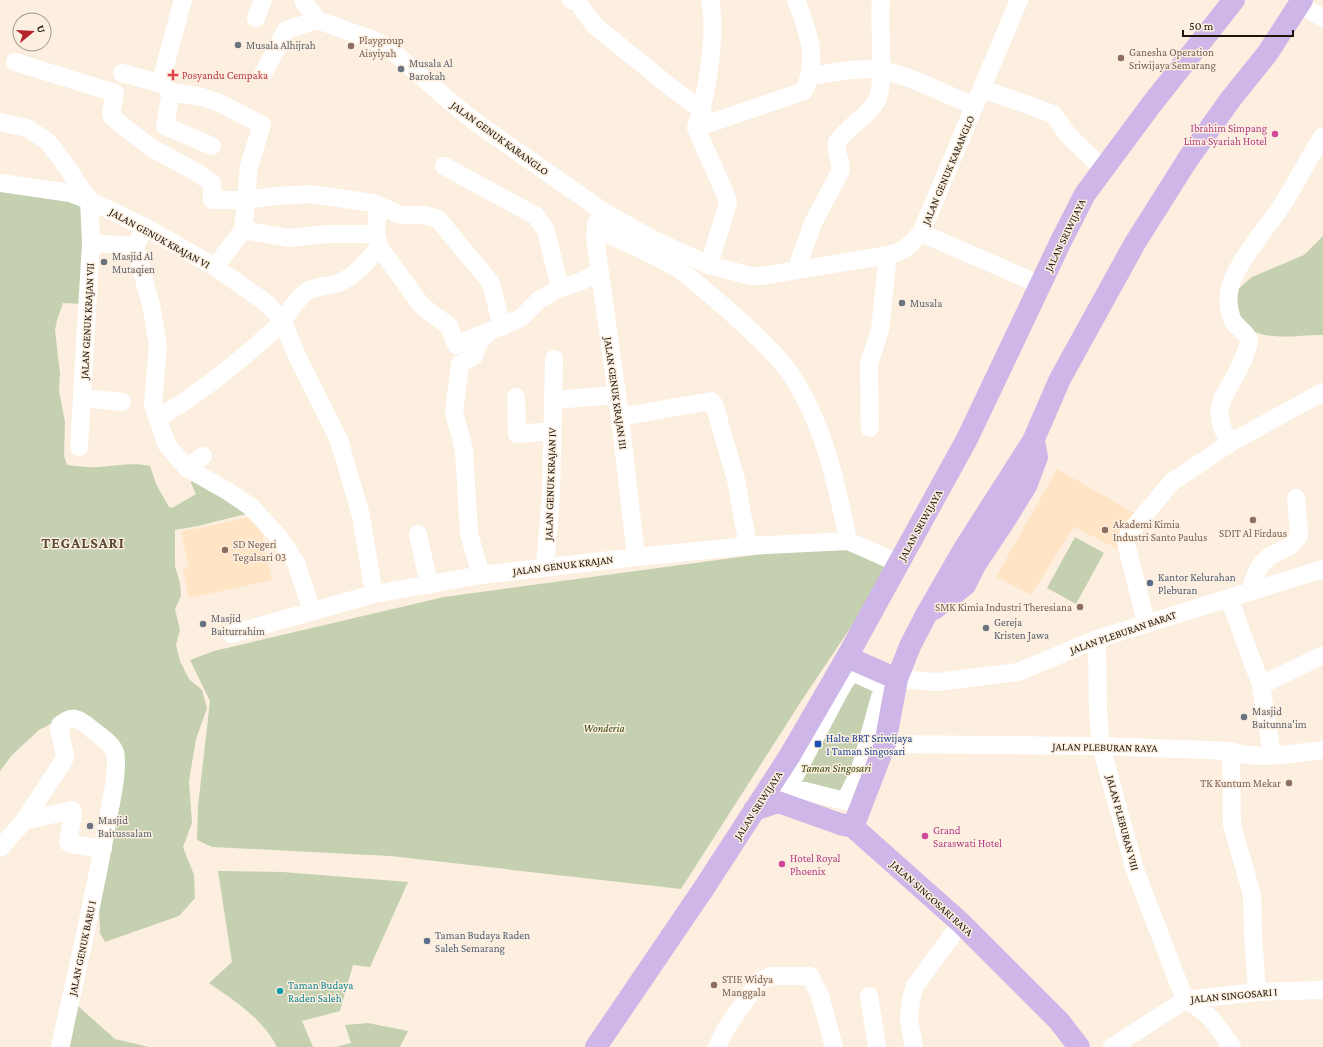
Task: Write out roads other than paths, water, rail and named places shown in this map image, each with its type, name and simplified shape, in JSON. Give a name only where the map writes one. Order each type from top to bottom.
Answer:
[{"type":"main road","name":"JALAN SRIWIJAYA","points":[[596,1047],[704,888],[754,810],[774,795],[898,563],[967,439],[1076,210],[1103,169],[1234,0]]},
{"type":"main road","points":[[852,827],[885,744],[897,679],[910,646],[926,615],[964,549],[1033,441],[1060,379],[1134,243],[1188,159],[1230,100],[1267,54],[1301,2]]},
{"type":"main road","points":[[848,657],[897,679]]},
{"type":"main road","name":"JALAN SINGOSARI RAYA","points":[[774,795],[840,824],[852,827],[961,923],[1059,1021],[1079,1047]]},
{"type":"street","points":[[183,0],[163,73],[166,88],[165,126],[212,146]]},
{"type":"street","points":[[256,18],[263,0]]},
{"type":"street","points":[[264,72],[286,30],[317,20],[303,0]]},
{"type":"street","points":[[571,0],[578,3],[594,25],[678,93],[702,110]]},
{"type":"street","points":[[709,265],[728,203],[696,128],[702,110],[712,32],[713,13],[710,0]]},
{"type":"street","points":[[696,128],[804,91],[812,62],[810,39],[796,0]]},
{"type":"street","points":[[796,270],[814,223],[840,172],[842,165],[836,146],[837,142],[879,98],[881,70],[879,14],[881,0]]},
{"type":"street","name":"JALAN GENUK KARANGLO","points":[[317,20],[375,41],[390,49],[447,100],[599,220],[656,241],[709,265],[751,276],[761,276],[888,255],[905,250],[921,233],[983,89],[1019,0]]},
{"type":"street","points":[[1301,2],[1323,18]]},
{"type":"street","points":[[15,62],[116,93],[111,114],[112,117],[150,147],[196,172],[212,184],[212,200],[246,200],[310,194],[378,205],[401,215],[424,215],[438,219],[491,283],[495,330]]},
{"type":"street","name":"JALAN GENUK KARANGLO","points":[[809,76],[859,69],[881,70],[902,76],[975,106]]},
{"type":"street","points":[[122,73],[166,88],[220,103],[262,125],[249,166],[243,230],[215,267]]},
{"type":"street","points":[[983,89],[1053,114],[1068,135],[1103,169]]},
{"type":"street","points":[[0,122],[27,128],[47,141],[62,160],[89,200]]},
{"type":"street","points":[[1230,443],[1221,427],[1218,414],[1228,386],[1241,365],[1249,343],[1248,338],[1232,319],[1229,301],[1233,276],[1281,206],[1307,160],[1323,136]]},
{"type":"street","points":[[444,166],[536,216],[546,231],[560,288]]},
{"type":"street","name":"JALAN GENUK KRAJAN VI","points":[[0,183],[57,190],[89,200],[145,227],[215,267],[265,302],[282,319],[296,354],[339,440],[361,516],[374,594]]},
{"type":"street","name":"JALAN GENUK KRAJAN VII","points":[[79,446],[83,398],[90,243],[89,200]]},
{"type":"street","points":[[158,418],[183,403],[221,374],[278,325],[306,292],[324,285],[339,283],[363,267],[378,240],[378,205]]},
{"type":"street","points":[[599,220],[686,275],[748,328],[783,364],[811,411],[818,428],[839,492],[848,542]]},
{"type":"street","name":"JALAN GENUK KRAJAN III","points":[[599,220],[595,237],[620,417],[636,557]]},
{"type":"street","points":[[145,227],[135,246],[151,305],[158,345],[153,405],[167,445],[187,468],[229,492],[251,507],[278,536],[296,563],[312,612]]},
{"type":"street","points":[[243,230],[288,238],[327,234],[378,240],[422,306],[449,326],[456,346],[521,318],[539,300],[560,288],[582,282],[600,271]]},
{"type":"street","name":"JALAN GENUK KARANGLO","points":[[921,233],[1041,284]]},
{"type":"street","points":[[90,243],[135,246]]},
{"type":"street","points":[[870,428],[869,364],[880,330],[888,255]]},
{"type":"street","points":[[481,575],[469,534],[464,450],[454,412],[460,364],[474,356],[479,342],[495,330]]},
{"type":"street","name":"JALAN GENUK KRAJAN IV","points":[[545,567],[551,495],[554,359]]},
{"type":"street","points":[[1146,622],[1126,543],[1129,533],[1172,482],[1230,443],[1323,392]]},
{"type":"street","points":[[554,400],[616,395]]},
{"type":"street","points":[[516,397],[516,434],[552,432]]},
{"type":"street","points":[[83,398],[122,402]]},
{"type":"street","points":[[620,417],[711,401],[714,404],[736,480],[748,546]]},
{"type":"street","points":[[187,468],[203,456]]},
{"type":"street","points":[[1250,591],[1256,571],[1262,563],[1270,556],[1290,546],[1299,536],[1296,498]]},
{"type":"street","points":[[418,534],[429,585]]},
{"type":"street","name":"JALAN GENUK KRAJAN","points":[[231,634],[374,594],[481,575],[636,557],[748,546],[848,542],[898,563]]},
{"type":"street","name":"JALAN PLEBURAN BARAT","points":[[897,679],[937,682],[1018,672],[1097,638],[1323,569]]},
{"type":"street","points":[[1228,598],[1261,685],[1272,754]]},
{"type":"street","name":"JALAN PLEBURAN VIII","points":[[1097,638],[1098,712],[1101,746],[1135,870],[1185,1000]]},
{"type":"street","points":[[1261,685],[1323,655]]},
{"type":"street","points":[[850,671],[883,686],[859,773],[845,801],[789,787],[850,671]]},
{"type":"street","name":"JALAN GENUK BARU I","points":[[24,821],[64,760],[65,755],[59,728],[60,725],[76,718],[104,739],[114,751],[116,758],[113,791],[103,849],[60,1047]]},
{"type":"street","name":"JALAN PLEBURAN RAYA","points":[[885,744],[1101,746],[1231,751],[1243,755],[1323,750]]},
{"type":"street","points":[[1231,751],[1232,825],[1252,895],[1257,992]]},
{"type":"street","points":[[0,848],[24,821],[72,810],[73,814],[68,842],[71,844],[103,849]]},
{"type":"street","points":[[914,1047],[909,1020],[911,1000],[915,986],[961,923]]},
{"type":"street","points":[[717,1047],[725,1030],[759,981],[772,976],[810,976],[820,996],[834,1047]]},
{"type":"street","name":"JALAN SINGOSARI I","points":[[1112,1047],[1185,1000],[1257,992],[1323,990]]},
{"type":"street","points":[[869,996],[877,1047]]},
{"type":"street","points":[[1185,1000],[1201,1007],[1210,1016],[1232,1047]]},
{"type":"place","name":"Musala Alhijrah","points":[[238,45]]},
{"type":"place","name":"Playgroup Aisyiyah","points":[[351,46]]},
{"type":"place","name":"Ganesha Operation Sriwijaya Semarang","points":[[1121,58]]},
{"type":"place","name":"Musala Al Barokah","points":[[401,69]]},
{"type":"place","name":"Posyandu Cempaka","points":[[173,75]]},
{"type":"place","name":"Ibrahim Simpang Lima Syariah Hotel","points":[[1275,134]]},
{"type":"place","name":"Masjid Al Mutaqien","points":[[104,262]]},
{"type":"place","name":"Musala","points":[[902,303]]},
{"type":"place","name":"SDIT Al Firdaus","points":[[1253,520]]},
{"type":"place","name":"Akademi Kimia Industri Santo Paulus","points":[[1105,530]]},
{"type":"place","name":"SD Negeri Tegalsari 03","points":[[225,550]]},
{"type":"place","name":"Kantor Kelurahan Pleburan","points":[[1150,583]]},
{"type":"place","name":"SMK Kimia Industri Theresiana","points":[[1080,607]]},
{"type":"place","name":"Masjid Baiturrahim","points":[[203,624]]},
{"type":"place","name":"Gereja Kristen Jawa","points":[[986,628]]},
{"type":"place","name":"Masjid Baitunna'im","points":[[1244,717]]},
{"type":"place","name":"Halte BRT Sriwijaya 1 Taman Singosari","points":[[818,744]]},
{"type":"place","name":"TK Kuntum Mekar","points":[[1289,783]]},
{"type":"place","name":"Masjid Baitussalam","points":[[90,826]]},
{"type":"place","name":"Grand Saraswati Hotel","points":[[925,836]]},
{"type":"place","name":"Hotel Royal Phoenix","points":[[782,864]]},
{"type":"place","name":"Taman Budaya Raden Saleh Semarang","points":[[427,941]]},
{"type":"place","name":"STIE Widya Manggala","points":[[714,985]]},
{"type":"place","name":"Taman Budaya Raden Saleh","points":[[280,991]]},
{"type":"district","name":"TEGALSARI","points":[[83,543]]},
{"type":"park label","name":"Wonderia","points":[[604,728]]},
{"type":"park label","name":"Taman Singosari","points":[[836,768]]}]
